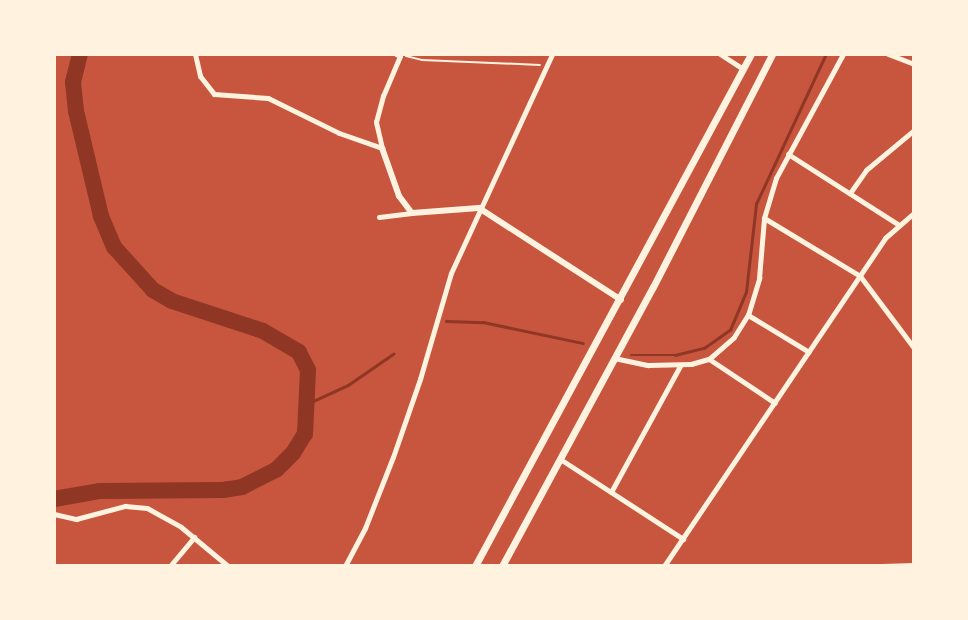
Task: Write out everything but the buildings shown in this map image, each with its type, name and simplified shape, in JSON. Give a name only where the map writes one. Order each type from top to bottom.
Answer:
[{"type":"main road","points":[[475,566],[621,300],[751,54]]},
{"type":"main road","points":[[502,566],[772,54]]},
{"type":"street","points":[[195,54],[200,76],[214,94],[268,98],[339,133],[382,148]]},
{"type":"street","points":[[345,566],[365,528],[393,457],[421,379],[451,273],[552,54]]},
{"type":"street","points":[[720,54],[743,69]]},
{"type":"street","points":[[614,358],[648,365],[680,366],[709,359],[734,337],[748,314],[759,278],[764,218],[776,178],[843,54]]},
{"type":"street","points":[[888,54],[914,64]]},
{"type":"street","points":[[398,55],[376,122],[399,196],[412,213]]},
{"type":"street","points":[[850,193],[866,170],[914,130]]},
{"type":"street","points":[[788,154],[899,225]]},
{"type":"street","points":[[379,217],[479,208],[621,300]]},
{"type":"street","points":[[664,566],[885,238],[914,214]]},
{"type":"street","points":[[764,218],[860,275],[914,348]]},
{"type":"street","points":[[748,314],[809,352]]},
{"type":"street","points":[[709,359],[775,403]]},
{"type":"street","points":[[611,492],[680,366]]},
{"type":"street","points":[[560,459],[683,539]]},
{"type":"street","points":[[54,513],[76,519],[125,506],[139,506],[161,514],[228,566]]},
{"type":"street","points":[[170,566],[194,537]]},
{"type":"street","points":[[882,566],[914,565]]},
{"type":"path","points":[[398,55],[547,65]]},
{"type":"waterway","points":[[54,499],[100,491],[223,490],[242,487],[277,469],[293,453],[305,434],[308,370],[299,352],[263,331],[172,301],[153,290],[114,247],[101,216],[76,111],[73,82],[80,54]]},
{"type":"waterway","points":[[631,355],[675,355],[704,348],[730,330],[746,292],[756,204],[826,54]]},
{"type":"waterway","points":[[446,321],[483,322],[583,343]]},
{"type":"waterway","points":[[307,404],[348,385],[393,354]]}]
